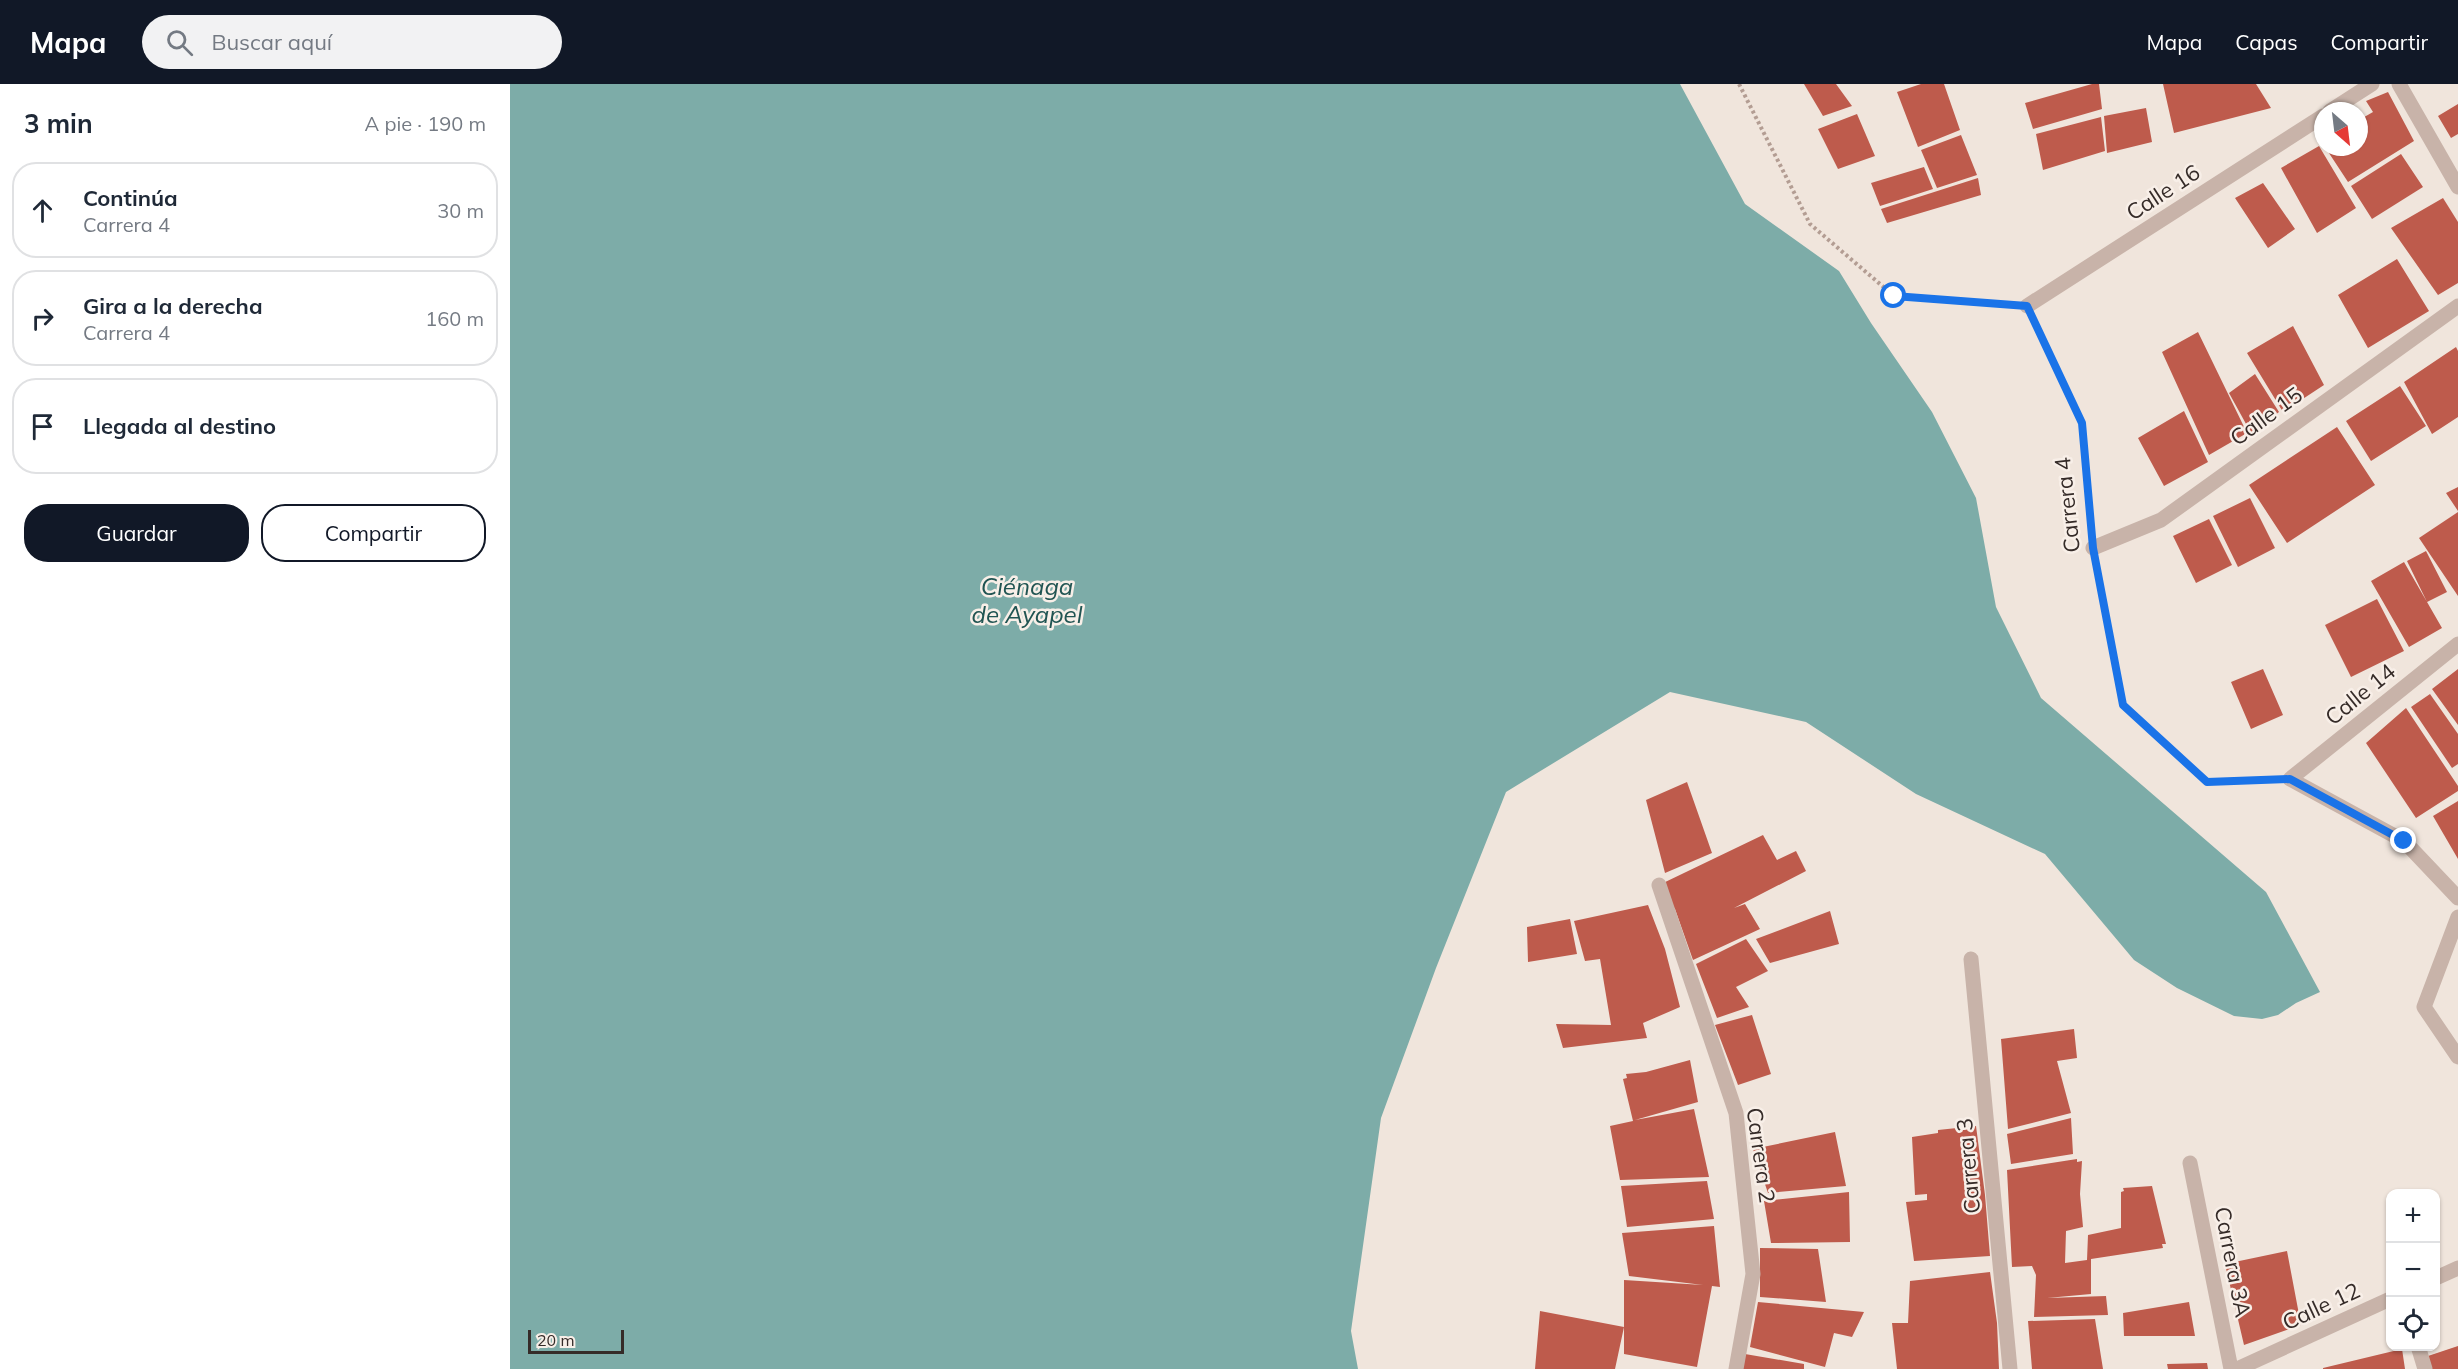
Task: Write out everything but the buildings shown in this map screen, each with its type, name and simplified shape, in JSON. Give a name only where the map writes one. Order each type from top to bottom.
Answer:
[{"type":"street","points":[[2344,102],[2372,84]]},
{"type":"street","points":[[2398,84],[2458,187]]},
{"type":"street","name":"Calle 16","points":[[2027,306],[2314,122]]},
{"type":"street","name":"Calle 15","points":[[2093,548],[2161,520],[2458,306]]},
{"type":"street","name":"Calle 14","points":[[2290,779],[2458,644]]},
{"type":"street","points":[[2290,779],[2404,841],[2458,897]]},
{"type":"street","name":"Carrera 2","points":[[1659,885],[1736,1113],[1753,1274],[1736,1369]]},
{"type":"street","points":[[2458,917],[2424,1007],[2458,1057]]},
{"type":"street","name":"Carrera 3","points":[[1971,959],[2010,1369]]},
{"type":"street","name":"Carrera 3A","points":[[2190,1163],[2231,1369]]},
{"type":"street","points":[[2440,1276],[2458,1268]]},
{"type":"street","name":"Calle 12","points":[[2237,1369],[2386,1301]]},
{"type":"street","points":[[2419,1351],[2425,1369]]},
{"type":"path","points":[[1739,84],[1810,224],[1894,296],[2027,306]]},
{"type":"path","name":"Carrera 4","points":[[2027,306],[2082,423],[2093,548],[2123,705],[2207,782],[2290,779]]},
{"type":"water","name":"Ciénaga de Ayapel","points":[[510,84],[1680,84],[1745,204],[1839,271],[1871,323],[1932,412],[1976,498],[1996,607],[2041,698],[2266,892],[2320,992],[2296,1003],[2278,1015],[2262,1019],[2234,1016],[2177,988],[2134,960],[2045,854],[1916,794],[1806,722],[1670,692],[1506,792],[1436,968],[1381,1118],[1351,1331],[1358,1369],[510,1369]]},
{"type":"route","points":[[1894,296],[2027,306],[2082,423],[2093,548],[2123,705],[2207,782],[2290,779],[2404,841]]}]
